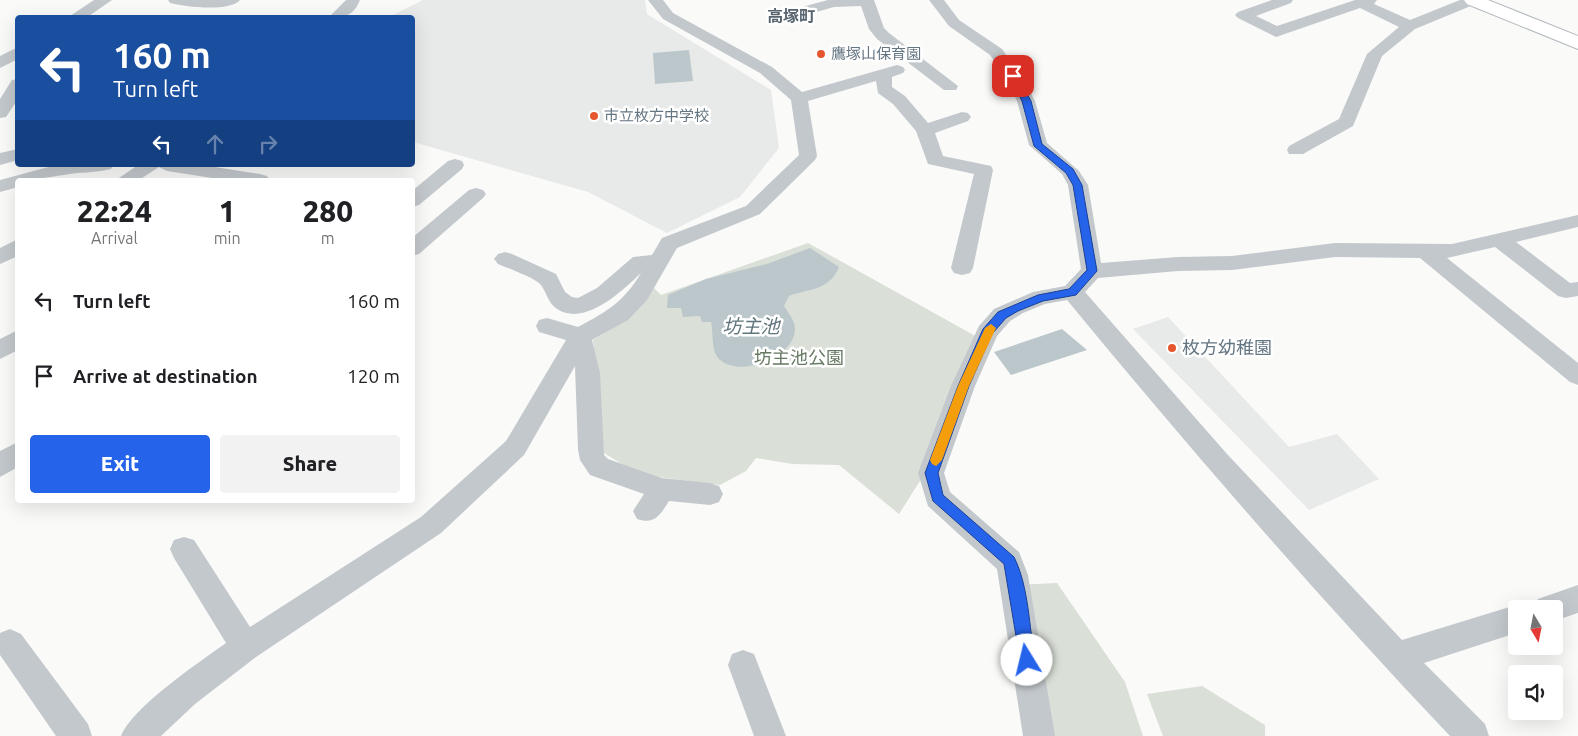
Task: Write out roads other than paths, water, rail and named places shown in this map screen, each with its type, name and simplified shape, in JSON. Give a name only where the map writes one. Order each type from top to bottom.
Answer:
[{"type":"street","points":[[79,15],[105,0]]},
{"type":"street","points":[[175,0],[194,4],[233,0]]},
{"type":"street","points":[[339,15],[351,5],[353,0]]},
{"type":"street","points":[[137,736],[184,694],[245,647],[431,525],[515,448],[580,336],[620,314],[639,295],[669,243],[753,210],[808,156],[799,98],[766,70],[668,16],[655,0]]},
{"type":"street","points":[[936,0],[954,23],[996,52],[1013,76],[1026,101],[1038,146],[1070,171],[1078,185],[1092,271]]},
{"type":"street","points":[[1286,0],[1243,15],[1276,32],[1365,2],[1410,26]]},
{"type":"street","points":[[1296,150],[1325,136],[1347,122],[1376,54],[1410,26],[1473,0],[1578,43]]},
{"type":"street","points":[[777,18],[834,3],[867,1],[878,29],[883,36],[918,64],[950,86]]},
{"type":"street","points":[[0,63],[15,55]]},
{"type":"street","points":[[799,98],[918,64]]},
{"type":"street","points":[[884,74],[884,89],[899,100],[925,130],[934,160],[984,170],[962,268]]},
{"type":"street","points":[[0,113],[15,89]]},
{"type":"street","points":[[925,130],[962,117]]},
{"type":"street","points":[[0,159],[15,155]]},
{"type":"street","points":[[415,198],[455,165]]},
{"type":"street","points":[[29,178],[63,169],[84,167]]},
{"type":"street","points":[[129,178],[147,167]]},
{"type":"street","points":[[178,167],[242,178]]},
{"type":"street","points":[[0,186],[15,182]]},
{"type":"street","points":[[415,246],[476,194]]},
{"type":"street","points":[[1039,736],[1014,575],[1010,561],[938,498],[931,473],[987,332],[1002,315],[1041,297],[1072,292],[1092,271],[1178,264],[1232,263],[1335,250],[1452,251],[1578,221]]},
{"type":"street","points":[[415,226],[433,231]]},
{"type":"street","points":[[1499,240],[1566,291],[1578,289]]},
{"type":"street","points":[[0,257],[15,248]]},
{"type":"street","points":[[1424,251],[1578,376]]},
{"type":"street","points":[[505,259],[548,279],[552,292],[560,300],[568,304],[589,303],[603,296],[640,262],[657,262]]},
{"type":"street","points":[[1072,292],[1235,481],[1396,658],[1473,736]]},
{"type":"street","points":[[547,326],[580,336]]},
{"type":"street","points":[[580,336],[588,373],[591,458],[599,466],[655,500],[710,494]]},
{"type":"street","points":[[0,350],[15,340]]},
{"type":"street","points":[[0,466],[15,454]]},
{"type":"street","points":[[184,550],[245,647]]},
{"type":"street","points":[[1563,604],[1578,599]]},
{"type":"street","points":[[1396,658],[1508,622]]},
{"type":"street","points":[[10,644],[76,736]]},
{"type":"street","points":[[743,665],[770,736]]},
{"type":"water","points":[[689,50],[693,81],[655,84],[653,53]]},
{"type":"water","name":"坊主池","points":[[810,248],[839,267],[830,281],[824,285],[789,296],[784,306],[794,323],[794,335],[788,346],[777,356],[764,362],[749,366],[735,366],[723,362],[715,353],[711,322],[702,322],[700,316],[683,317],[681,308],[667,308],[668,295],[706,279],[767,264]]},
{"type":"water","points":[[1062,329],[1087,350],[1011,375],[994,352]]},
{"type":"place","name":"鷹塚山保育園","points":[[821,54]]},
{"type":"place","name":"市立枚方中学校","points":[[594,116]]},
{"type":"place","name":"枚方幼稚園","points":[[1172,348]]},
{"type":"district","name":"高塚町","points":[[791,16]]},
{"type":"park label","name":"坊主池公園","points":[[799,358]]}]
